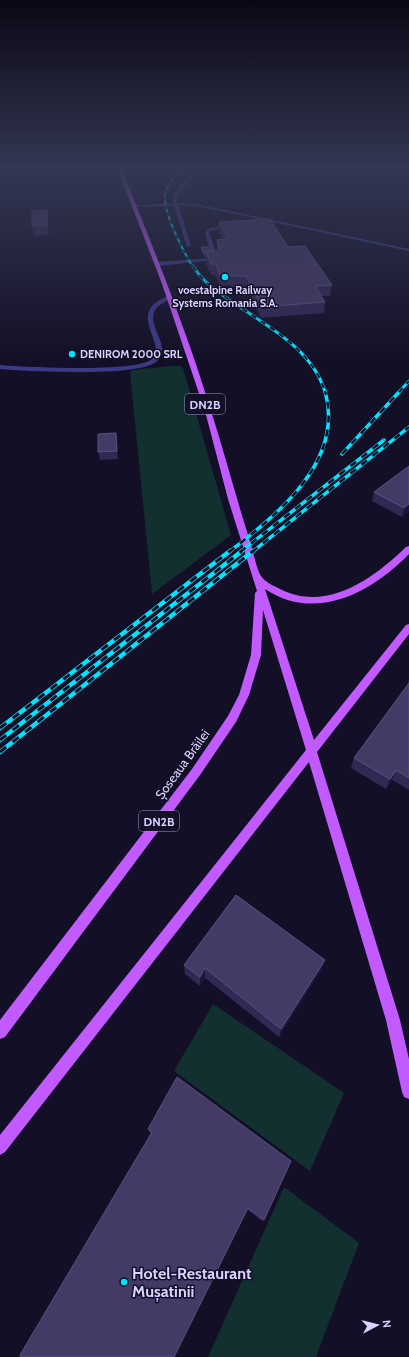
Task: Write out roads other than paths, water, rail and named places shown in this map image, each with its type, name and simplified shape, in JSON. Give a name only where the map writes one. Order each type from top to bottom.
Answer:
[{"type":"main road","name":"DN2B","points":[[145,233],[208,411],[232,499],[342,848],[393,1020],[409,1092]]},
{"type":"main road","name":"DN2B","points":[[258,581],[272,591],[297,600],[335,596],[359,588],[379,576],[409,549]]},
{"type":"main road","name":"Șoseaua Brăilei","points":[[0,1032],[196,772],[232,719],[244,695],[256,655],[258,581]]},
{"type":"main road","points":[[0,1148],[409,627]]},
{"type":"street","points":[[184,233],[188,246]]},
{"type":"street","points":[[157,264],[214,260],[215,258],[207,233]]},
{"type":"street","points":[[331,233],[409,250]]},
{"type":"street","points":[[0,367],[37,369],[105,369],[148,364],[156,360],[158,355],[152,323],[152,310],[157,303],[169,298]]},
{"type":"railway","points":[[176,233],[193,267]]},
{"type":"railway","points":[[193,266],[203,279],[215,290],[283,336],[296,348],[318,375],[325,392]]},
{"type":"railway","points":[[399,392],[409,381]]},
{"type":"railway","points":[[229,552],[267,521],[286,503],[303,484],[316,463],[325,440],[329,416],[325,391]]},
{"type":"railway","points":[[342,454],[400,391]]},
{"type":"railway","points":[[252,552],[409,427]]},
{"type":"railway","points":[[240,552],[384,440]]},
{"type":"railway","points":[[0,728],[230,551]]},
{"type":"railway","points":[[0,740],[242,551]]},
{"type":"railway","points":[[0,752],[253,551]]},
{"type":"place","name":"voestalpine Railway Systems Romania S.A.","points":[[225,277]]},
{"type":"place","name":"DENIROM 2000 SRL","points":[[72,354]]},
{"type":"place","name":"Hotel-Restaurant Mușatinii","points":[[124,1282]]}]
